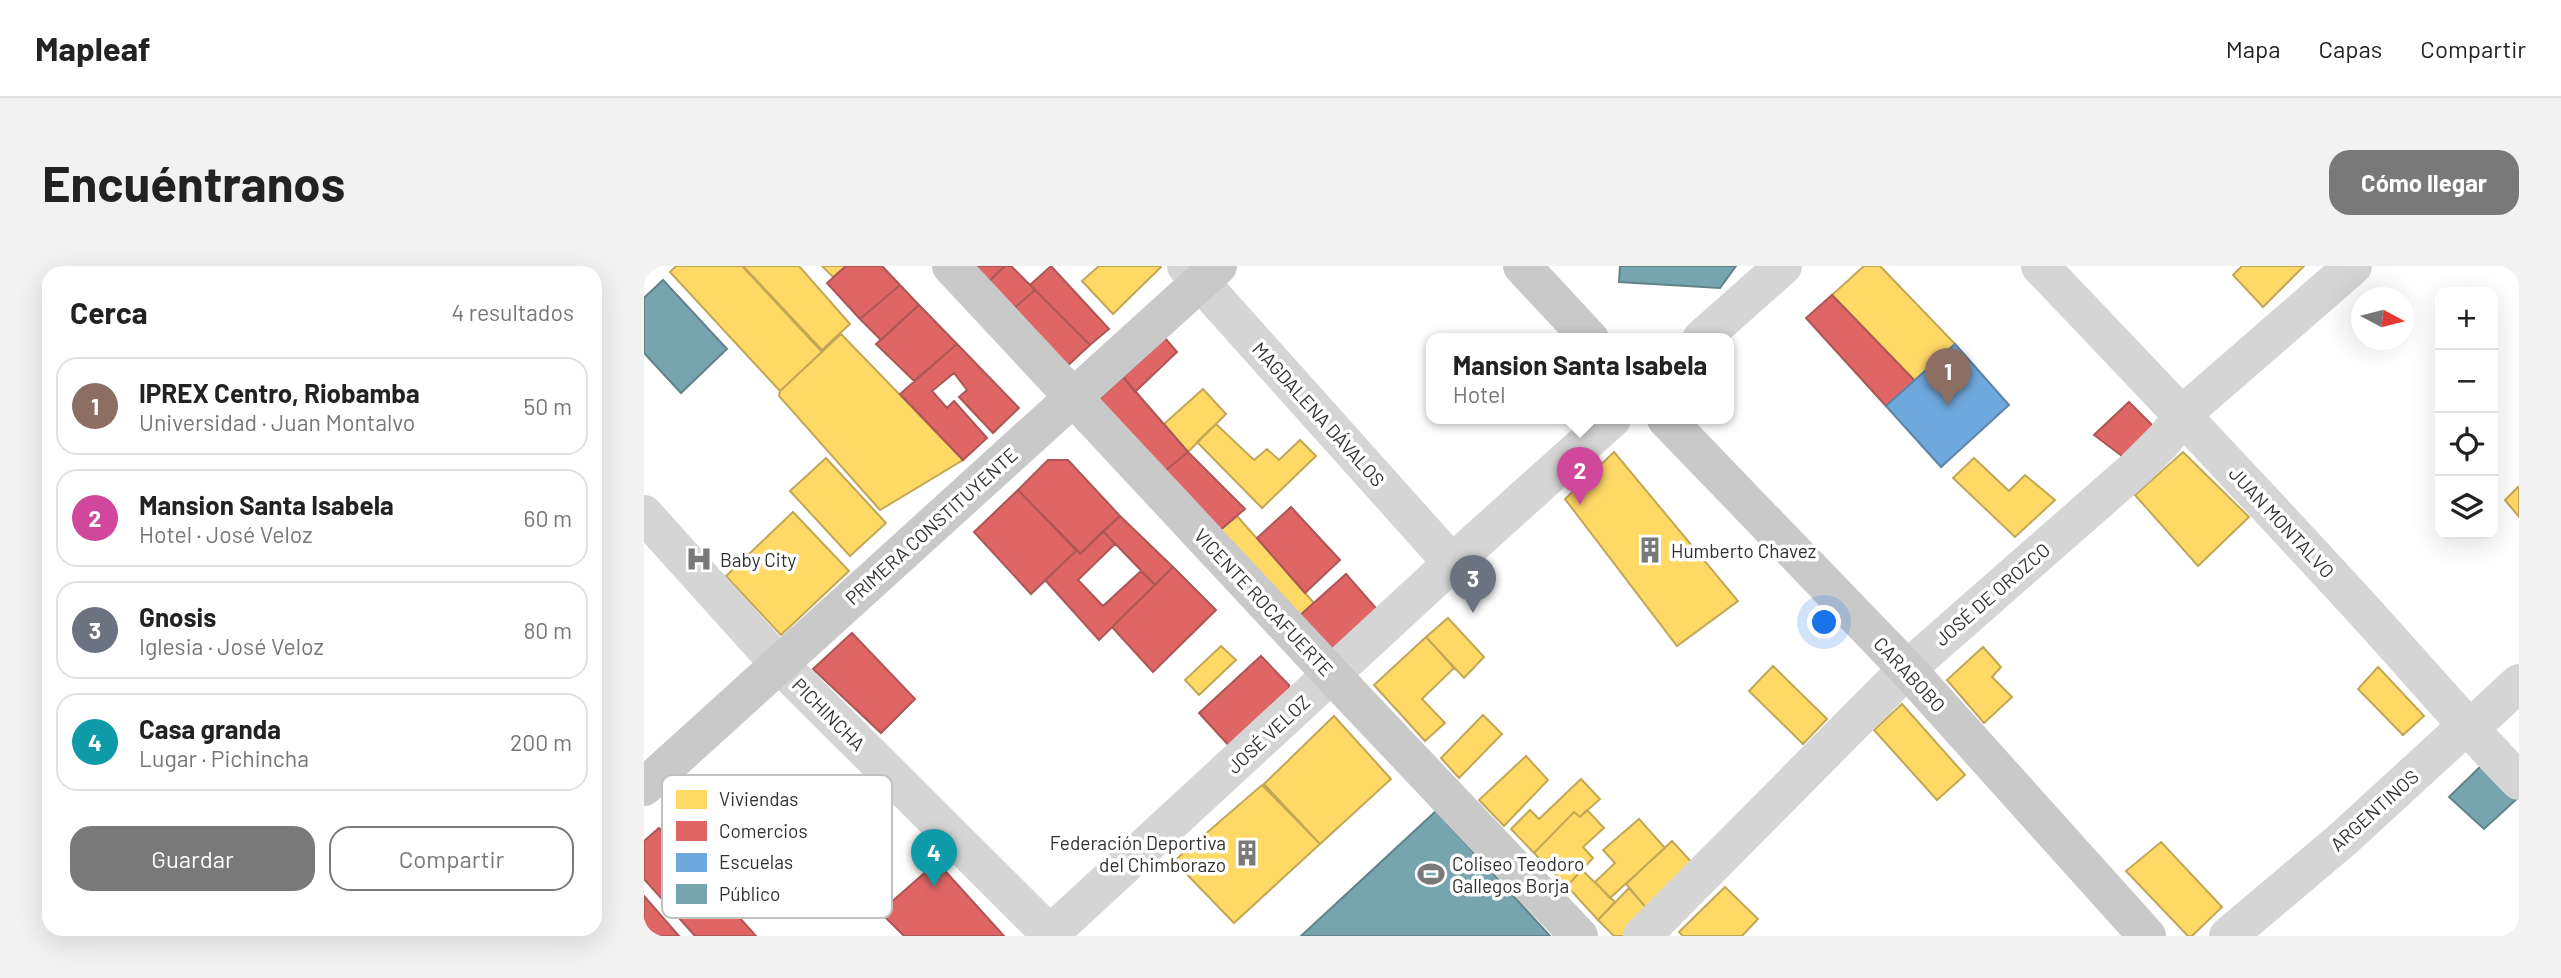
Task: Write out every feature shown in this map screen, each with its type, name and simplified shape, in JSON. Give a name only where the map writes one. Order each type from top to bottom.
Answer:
[{"type":"main road","name":"VICENTE ROCAFUERTE","points":[[951,266],[1579,936]]},
{"type":"main road","points":[[1522,266],[1584,333]]},
{"type":"main road","name":"PRIMERA CONSTITUYENTE","points":[[644,787],[1074,397],[1201,271]]},
{"type":"main road","name":"CARABOBO","points":[[1671,424],[1907,669],[2147,936]]},
{"type":"street","points":[[1709,333],[1783,266]]},
{"type":"street","name":"JUAN MONTALVO","points":[[2040,266],[2183,414],[2396,646],[2465,727],[2519,781]]},
{"type":"street","name":"JOSÉ DE OROZCO","points":[[1642,936],[1907,669],[2135,469],[2165,439],[2183,414],[2353,266]]},
{"type":"street","name":"MAGDALENA DÁVALOS","points":[[1201,271],[1452,563]]},
{"type":"street","name":"JOSÉ VELOZ","points":[[1050,935],[1606,424]]},
{"type":"street","name":"PICHINCHA","points":[[644,514],[779,664],[890,775]]},
{"type":"street","name":"ARGENTINOS","points":[[2228,936],[2343,839],[2465,727],[2477,722],[2519,683]]},
{"type":"street","name":"PICHINCHA","points":[[892,777],[1050,935]]},
{"type":"building: Viviendas","points":[[676,266],[742,266],[822,352],[780,391],[670,272]]},
{"type":"building: Viviendas","points":[[743,266],[799,266],[850,324],[822,350]]},
{"type":"building: Viviendas","points":[[822,266],[846,266],[833,277]]},
{"type":"building: Viviendas","points":[[1099,266],[1161,267],[1113,314],[1082,281]]},
{"type":"building: Viviendas","points":[[1864,266],[1880,266],[1955,344],[1915,381],[1832,295]]},
{"type":"building: Viviendas","points":[[2242,266],[2304,266],[2263,307],[2233,275]]},
{"type":"building: Viviendas","points":[[841,334],[963,460],[880,510],[779,396],[780,391]]},
{"type":"building: Viviendas","points":[[1203,389],[1226,414],[1188,452],[1164,424]]},
{"type":"building: Viviendas","points":[[1216,424],[1254,460],[1267,449],[1279,460],[1300,440],[1316,456],[1262,508],[1197,442]]},
{"type":"building: Viviendas","name":"Humberto Chavez","points":[[1614,452],[1738,601],[1677,646],[1565,499]]},
{"type":"building: Viviendas","points":[[2183,452],[2249,517],[2198,566],[2135,495]]},
{"type":"building: Viviendas","points":[[826,458],[886,523],[850,556],[790,491]]},
{"type":"building: Viviendas","points":[[1974,458],[2009,491],[2025,475],[2055,500],[2015,537],[1953,478]]},
{"type":"building: Viviendas","points":[[2518,487],[2519,489],[2519,517],[2505,500]]},
{"type":"building: Viviendas","points":[[793,512],[849,571],[781,635],[726,576]]},
{"type":"building: Viviendas","points":[[1237,516],[1314,603],[1297,618],[1219,531]]},
{"type":"building: Viviendas","points":[[1448,618],[1484,657],[1464,678],[1426,637]]},
{"type":"building: Viviendas","points":[[1426,637],[1454,668],[1422,699],[1445,723],[1425,741],[1374,685]]},
{"type":"building: Viviendas","points":[[1221,646],[1236,660],[1199,695],[1185,680]]},
{"type":"building: Viviendas","points":[[1983,647],[2001,667],[1992,677],[2012,697],[1984,723],[1947,680]]},
{"type":"building: Viviendas","points":[[1773,666],[1827,719],[1803,744],[1749,691]]},
{"type":"building: Viviendas","points":[[2378,667],[2424,716],[2403,735],[2358,689]]},
{"type":"building: Viviendas","points":[[1902,704],[1965,775],[1937,800],[1874,730]]},
{"type":"building: Viviendas","points":[[1483,715],[1502,734],[1459,778],[1441,758]]},
{"type":"building: Viviendas","points":[[1334,716],[1391,779],[1320,844],[1264,784]]},
{"type":"building: Viviendas","points":[[1526,756],[1548,780],[1504,826],[1479,800]]},
{"type":"building: Viviendas","points":[[1581,779],[1600,799],[1580,817],[1574,812],[1534,853],[1511,829],[1530,810],[1539,819]]},
{"type":"building: Viviendas","name":"Federación Deportiva del Chimborazo","points":[[1262,785],[1320,844],[1234,923],[1174,861]]},
{"type":"building: Viviendas","points":[[1587,810],[1604,828],[1583,847],[1593,858],[1567,886],[1534,853],[1574,812],[1580,817]]},
{"type":"building: Viviendas","points":[[1639,819],[1665,848],[1610,898],[1595,882],[1615,863],[1603,850]]},
{"type":"building: Viviendas","points":[[1672,841],[1696,867],[1649,911],[1626,884]]},
{"type":"building: Viviendas","points":[[2161,842],[2222,907],[2192,936],[2188,936],[2126,871]]},
{"type":"building: Viviendas","points":[[1582,870],[1615,902],[1598,920],[1567,886]]},
{"type":"building: Viviendas","points":[[1725,887],[1758,919],[1742,936],[1683,936],[1679,932]]},
{"type":"building: Viviendas","points":[[1629,888],[1649,911],[1625,936],[1614,936],[1598,920]]},
{"type":"building: Comercios","points":[[846,266],[882,266],[900,285],[860,319],[827,283]]},
{"type":"building: Comercios","points":[[969,266],[1005,266],[986,284]]},
{"type":"building: Comercios","points":[[1005,266],[1011,266],[1035,290],[1011,311],[986,284]]},
{"type":"building: Comercios","points":[[1051,266],[1109,329],[1090,345],[1030,285]]},
{"type":"building: Comercios","points":[[900,285],[919,305],[881,340],[860,319]]},
{"type":"building: Comercios","points":[[1035,290],[1090,345],[1065,368],[1011,311]]},
{"type":"building: Comercios","points":[[1832,295],[1915,381],[1886,406],[1806,318]]},
{"type":"building: Comercios","points":[[919,305],[957,344],[914,381],[876,344]]},
{"type":"building: Comercios","points":[[1165,338],[1177,352],[1135,392],[1123,377]]},
{"type":"building: Comercios","points":[[957,344],[1019,408],[993,433],[959,397],[967,390],[954,373],[932,391],[947,408],[954,401],[987,438],[963,460],[900,394]]},
{"type":"building: Comercios","points":[[1123,377],[1188,452],[1165,471],[1098,400]]},
{"type":"building: Comercios","points":[[2129,402],[2161,434],[2130,462],[2094,435]]},
{"type":"building: Comercios","points":[[1188,452],[1245,509],[1219,531],[1165,471]]},
{"type":"building: Comercios","points":[[1048,460],[1068,460],[1120,516],[1080,554],[1018,490]]},
{"type":"building: Comercios","points":[[1018,490],[1077,550],[1031,594],[974,532]]},
{"type":"building: Comercios","points":[[1291,507],[1340,560],[1305,593],[1257,538]]},
{"type":"building: Comercios","points":[[1120,516],[1173,567],[1155,585],[1103,531]]},
{"type":"building: Comercios","points":[[1103,531],[1115,544],[1078,580],[1103,606],[1141,571],[1155,585],[1099,640],[1045,580],[1077,550],[1080,554]]},
{"type":"building: Comercios","points":[[1173,567],[1216,610],[1153,672],[1112,627]]},
{"type":"building: Comercios","points":[[1346,574],[1382,615],[1329,651],[1297,618]]},
{"type":"building: Comercios","points":[[852,633],[915,699],[881,733],[813,669]]},
{"type":"building: Comercios","points":[[1261,656],[1289,685],[1288,699],[1232,749],[1199,713]]},
{"type":"building: Comercios","points":[[659,828],[662,831],[662,899],[644,879],[644,841]]},
{"type":"building: Comercios","points":[[937,862],[1004,936],[904,936],[886,918],[892,918],[892,901]]},
{"type":"building: Comercios","points":[[644,896],[679,936],[644,936]]},
{"type":"building: Comercios","points":[[679,918],[740,918],[756,936],[695,936]]},
{"type":"building: Escuelas","points":[[1955,344],[2009,405],[1941,467],[1886,406]]},
{"type":"building: Público","points":[[1620,266],[1736,266],[1720,288],[1619,282]]},
{"type":"building: Público","points":[[663,280],[727,349],[681,393],[644,353],[644,298]]},
{"type":"building: Público","points":[[2484,763],[2519,797],[2484,829],[2449,797]]},
{"type":"building: Público","name":"Coliseo Teodoro Gallegos Borja","points":[[1436,811],[1550,936],[1301,936]]},
{"type":"place","name":"IPREX Centro, Riobamba","points":[[1948,406]]},
{"type":"place","name":"Mansion Santa Isabela","points":[[1580,505]]},
{"type":"place","name":"Humberto Chavez","points":[[1650,550]]},
{"type":"place","name":"Baby City","points":[[699,559]]},
{"type":"place","name":"Gnosis","points":[[1473,613]]},
{"type":"place","name":"Federación Deportiva del Chimborazo","points":[[1247,853]]},
{"type":"place","name":"Coliseo Teodoro Gallegos Borja","points":[[1431,874]]},
{"type":"place","name":"Casa granda","points":[[934,887]]}]
